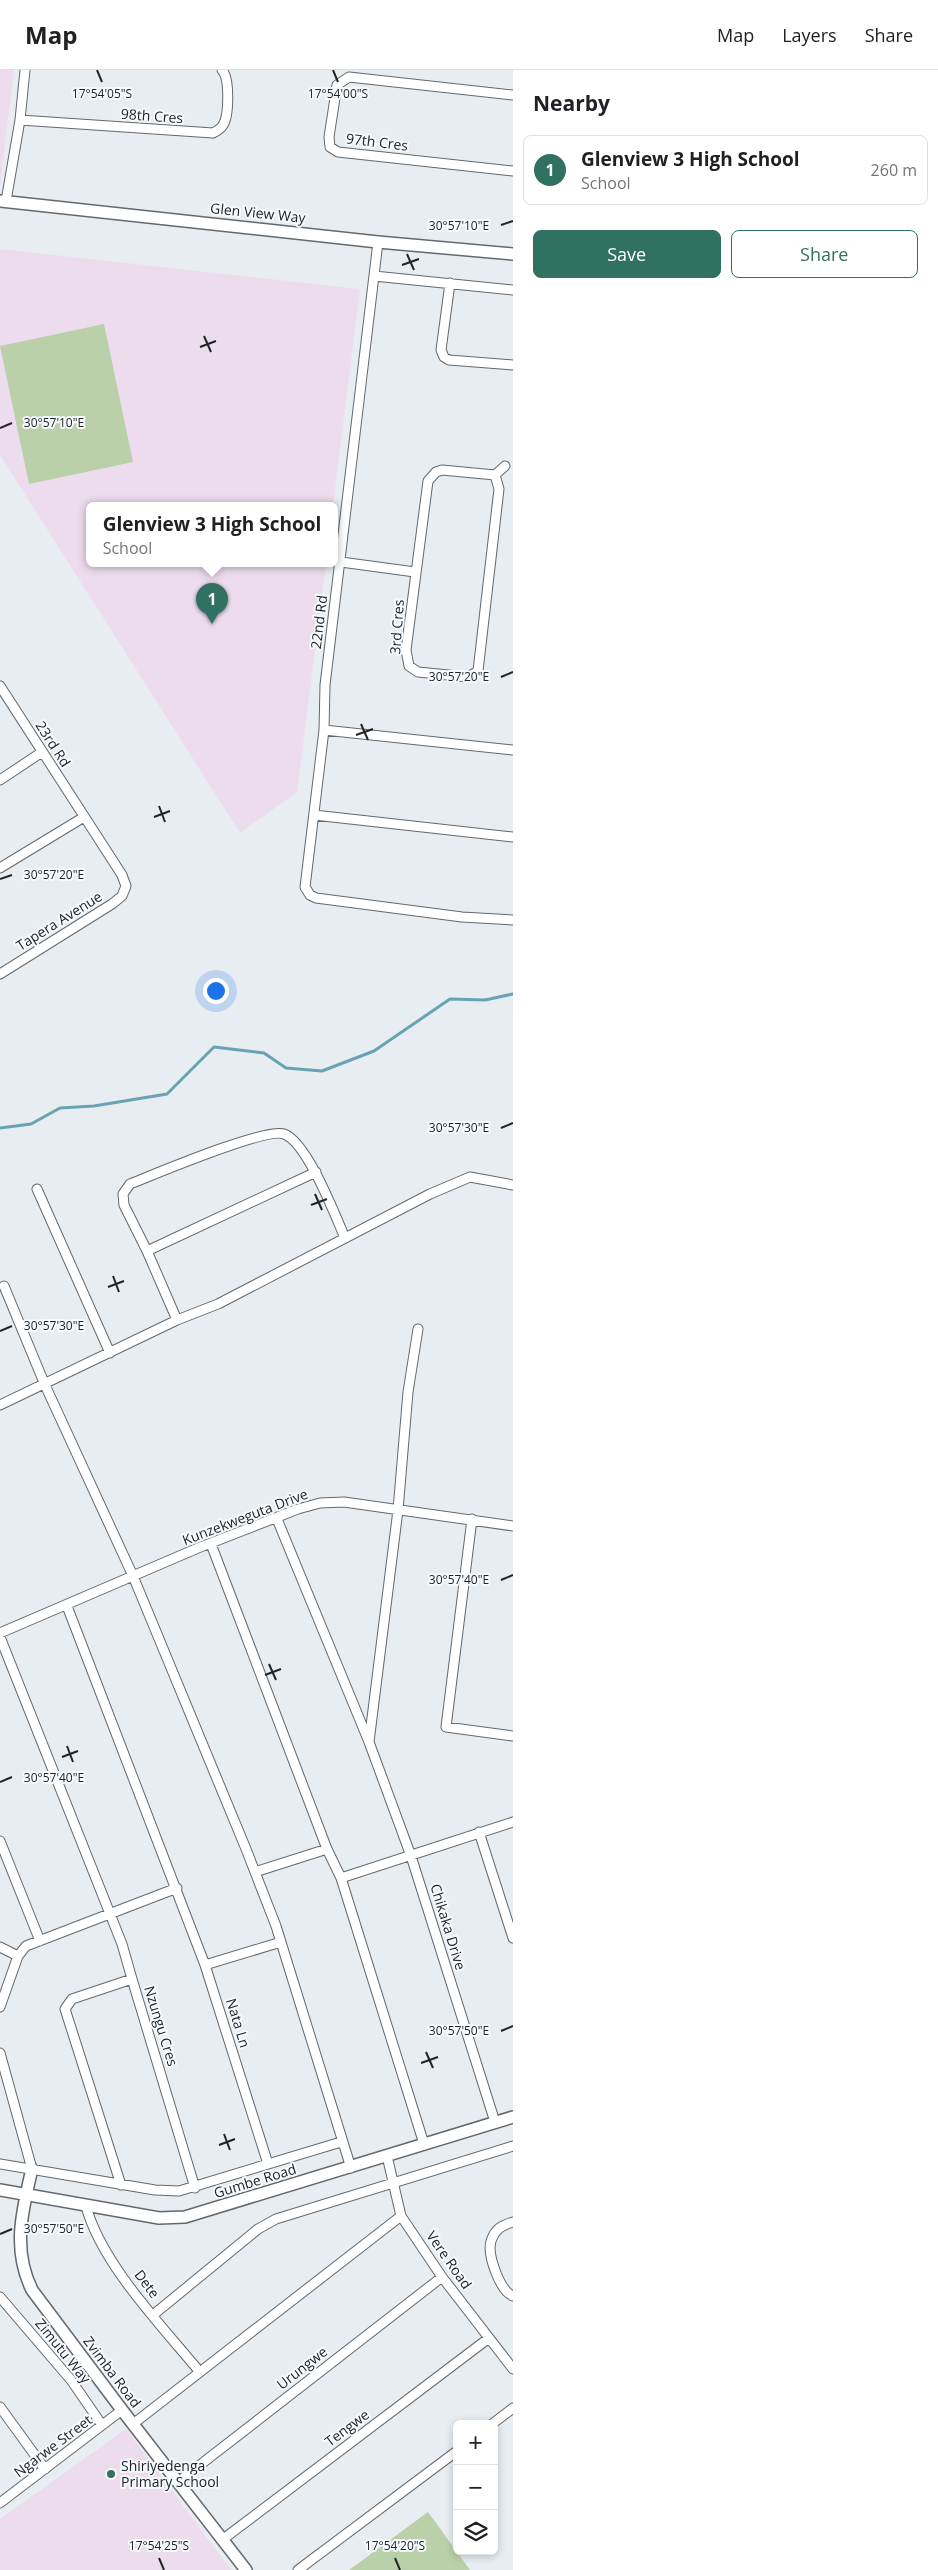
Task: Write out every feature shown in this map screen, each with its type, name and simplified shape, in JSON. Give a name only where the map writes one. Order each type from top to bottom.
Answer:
[{"type":"street","points":[[3,201],[20,120],[25,70]]},
{"type":"street","name":"98th Cres","points":[[20,120],[213,133],[223,126],[225,119],[228,81],[222,70]]},
{"type":"street","name":"97th Cres","points":[[513,95],[349,78],[337,85],[329,137],[330,147],[338,152],[513,171]]},
{"type":"street","name":"Glen View Way","points":[[3,201],[378,242],[513,254]]},
{"type":"street","name":"22nd Rd","points":[[378,242],[325,685],[324,730],[305,887],[310,895],[316,898],[462,917],[513,920]]},
{"type":"street","points":[[374,276],[450,282],[513,290]]},
{"type":"street","points":[[450,282],[441,350],[444,357],[449,360],[513,365]]},
{"type":"street","points":[[495,475],[505,466]]},
{"type":"street","name":"3rd Cres","points":[[442,470],[495,475],[499,489],[480,666],[474,675],[468,678],[418,672],[409,666],[406,650],[428,481],[432,475],[442,470]]},
{"type":"street","points":[[341,562],[415,572]]},
{"type":"street","name":"23rd Rd","points":[[1,689],[84,817]]},
{"type":"street","points":[[324,730],[513,750]]},
{"type":"street","points":[[0,780],[42,752]]},
{"type":"street","points":[[314,815],[513,837]]},
{"type":"street","points":[[0,868],[84,817]]},
{"type":"street","name":"Tapera Avenue","points":[[0,974],[122,896],[126,886],[122,875],[84,817]]},
{"type":"street","points":[[177,1320],[148,1250],[124,1205],[123,1194],[130,1184],[220,1148],[274,1133],[284,1134],[296,1144],[316,1172],[345,1238]]},
{"type":"street","points":[[148,1250],[316,1172]]},
{"type":"street","points":[[0,1405],[177,1320],[218,1304],[345,1238],[470,1177],[513,1185]]},
{"type":"street","points":[[37,1188],[110,1353]]},
{"type":"street","points":[[4,1286],[45,1385],[133,1576],[255,1872],[281,1942],[350,2168]]},
{"type":"street","name":"Chikaka Drive","points":[[368,1742],[398,1510],[408,1392],[418,1329]]},
{"type":"street","name":"Kunzekweguta Drive","points":[[0,1633],[133,1576],[320,1502],[344,1502],[513,1526]]},
{"type":"street","name":"Chikaka Drive","points":[[277,1519],[368,1742],[411,1856],[495,2122]]},
{"type":"street","points":[[472,1519],[446,1726],[513,1736]]},
{"type":"street","points":[[212,1544],[327,1849],[340,1878],[424,2144]]},
{"type":"street","name":"Nata Ln","points":[[66,1606],[177,1888],[205,1965],[268,2164]]},
{"type":"street","points":[[0,1637],[122,1944],[132,1979]]},
{"type":"street","points":[[340,1878],[513,1822]]},
{"type":"street","points":[[479,1832],[513,1938]]},
{"type":"street","points":[[0,1841],[40,1941]]},
{"type":"street","points":[[255,1872],[327,1849]]},
{"type":"street","points":[[0,2007],[18,1956],[26,1946],[177,1888]]},
{"type":"street","points":[[205,1965],[281,1942]]},
{"type":"street","points":[[0,1947],[18,1956]]},
{"type":"street","name":"Nzungu Cres","points":[[121,2185],[65,2008],[72,1999],[132,1979],[195,2188]]},
{"type":"street","points":[[0,2053],[32,2169]]},
{"type":"street","name":"Gumbe Road","points":[[0,2190],[159,2218],[185,2217],[513,2117]]},
{"type":"street","points":[[0,2164],[121,2185],[179,2191],[195,2188],[341,2142]]},
{"type":"street","points":[[153,2315],[258,2229],[276,2219],[513,2146]]},
{"type":"street","name":"Vere Road","points":[[386,2156],[401,2216],[442,2277],[513,2369]]},
{"type":"street","name":"Zvimba Road","points":[[32,2169],[26,2195],[19,2248],[25,2276],[32,2290],[246,2570]]},
{"type":"street","name":"Dete","points":[[86,2206],[91,2225],[104,2251],[199,2371]]},
{"type":"street","points":[[133,2424],[401,2216]]},
{"type":"street","points":[[513,2222],[502,2225],[495,2232],[490,2243],[497,2277],[508,2294],[513,2296]]},
{"type":"street","name":"Urungwe","points":[[178,2482],[442,2277]]},
{"type":"street","name":"Zimutu Way","points":[[0,2297],[71,2380],[102,2425]]},
{"type":"street","name":"Tengwe","points":[[222,2540],[489,2338]]},
{"type":"street","points":[[497,2420],[513,2408]]},
{"type":"street","points":[[1,2410],[45,2469]]},
{"type":"street","name":"Ngarwe Street","points":[[0,2503],[122,2410]]},
{"type":"street","points":[[298,2570],[453,2454]]},
{"type":"shaded area","points":[[0,70],[14,70],[0,185]]},
{"type":"shaded area","points":[[0,249],[360,289],[333,502],[86,502],[86,567],[325,567],[297,792],[240,833],[0,455]]},
{"type":"shaded area","name":"Shiriyedenga Primary School","points":[[126,2429],[231,2570],[0,2570],[0,2519]]},
{"type":"green space","points":[[104,324],[133,462],[29,484],[0,346]]},
{"type":"green space","points":[[428,2512],[453,2547],[453,2555],[459,2555],[470,2570],[349,2570]]},
{"type":"waterway","points":[[0,1128],[31,1124],[60,1108],[94,1106],[167,1094],[214,1047],[264,1053],[286,1068],[322,1071],[374,1051],[450,999],[485,1000],[513,994]]},
{"type":"place","name":"Glenview 3 High School","points":[[212,624]]},
{"type":"place","name":"Shiriyedenga Primary School","points":[[111,2474]]}]
